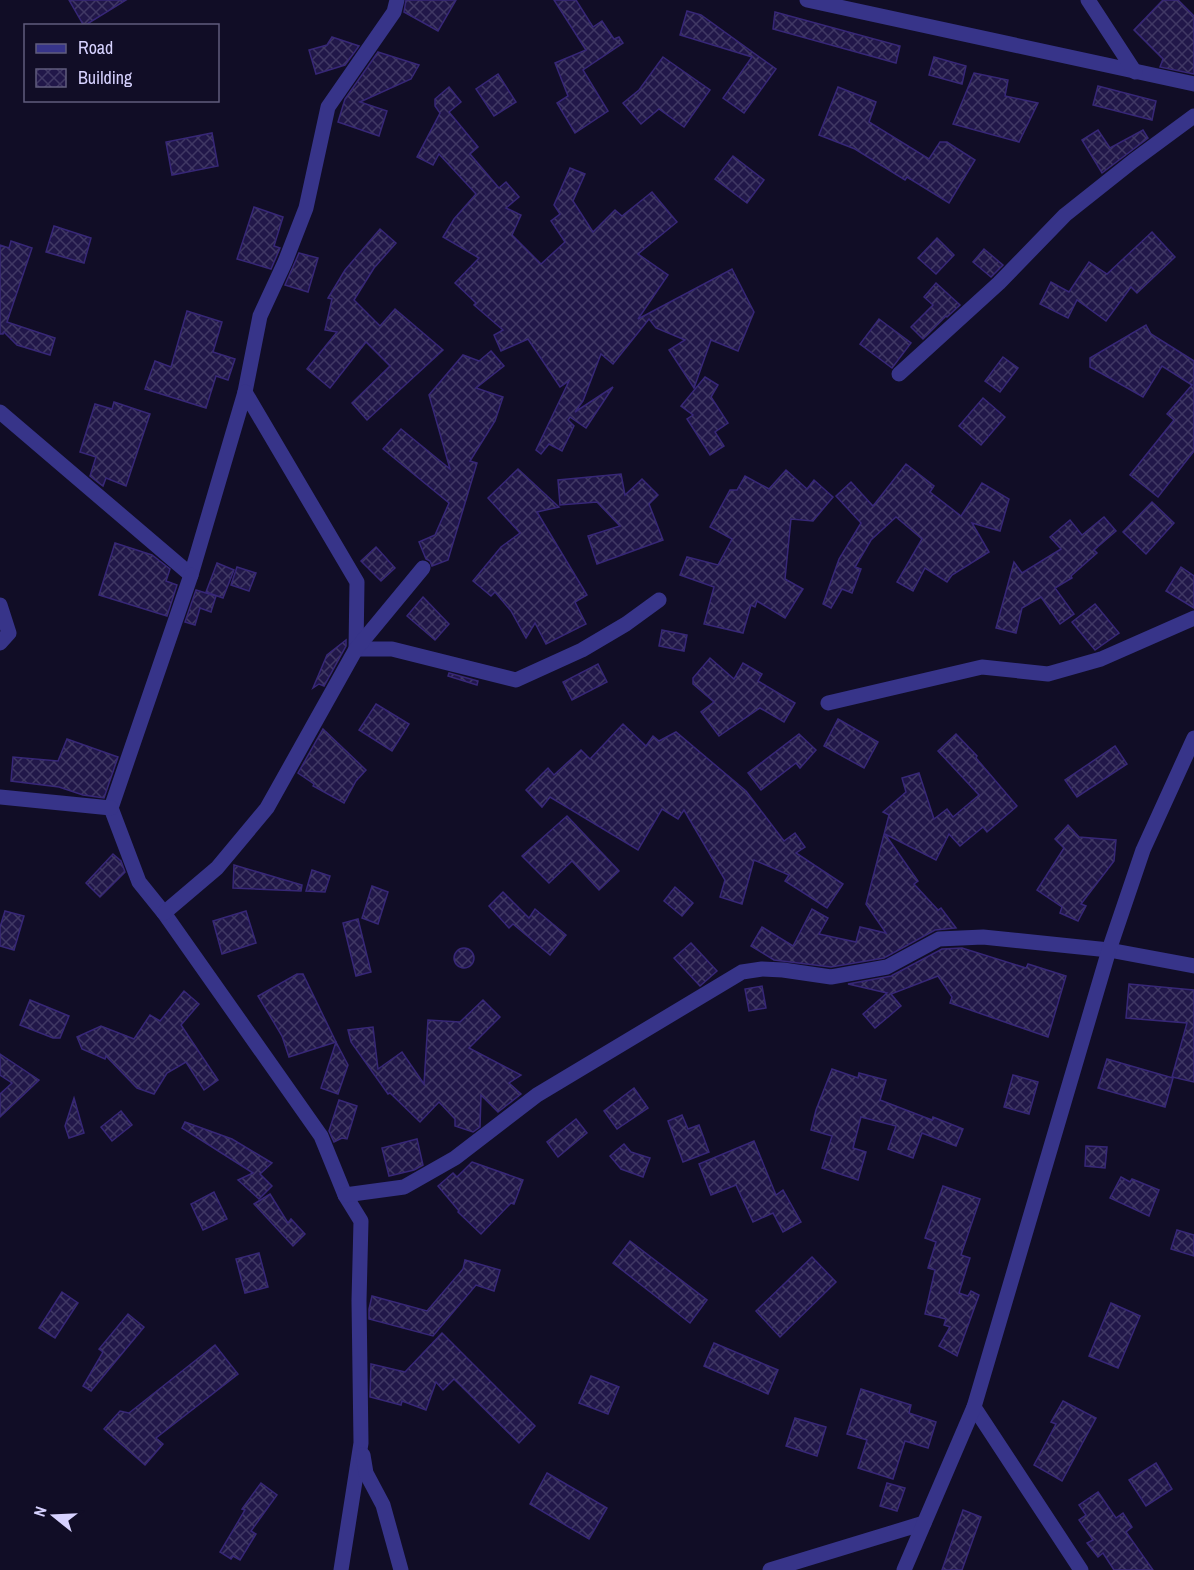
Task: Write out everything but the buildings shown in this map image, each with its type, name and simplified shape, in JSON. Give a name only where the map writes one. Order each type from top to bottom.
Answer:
[{"type":"street","points":[[397,0],[394,12],[328,106],[306,208],[285,262],[260,316],[245,392],[191,575],[111,808],[140,882],[321,1136],[345,1195],[361,1221],[358,1301],[361,1443],[366,1473],[383,1505],[401,1570]]},
{"type":"street","points":[[807,0],[1194,84]]},
{"type":"street","points":[[1088,0],[1135,72]]},
{"type":"street","points":[[899,374],[999,283],[1065,215],[1133,160],[1194,116]]},
{"type":"street","points":[[245,392],[357,582],[356,649]]},
{"type":"street","points":[[0,412],[191,575]]},
{"type":"street","points":[[164,913],[217,867],[267,808],[356,649],[423,568]]},
{"type":"street","points":[[356,649],[392,649],[516,680],[582,650],[626,624],[659,600]]},
{"type":"street","points":[[0,605],[9,633],[0,643]]},
{"type":"street","points":[[828,703],[982,667],[1048,674],[1101,659],[1194,618]]},
{"type":"street","points":[[904,1570],[974,1407],[1109,950],[1143,850],[1194,738]]},
{"type":"street","points":[[0,797],[111,808]]},
{"type":"street","points":[[345,1195],[404,1187],[455,1158],[537,1095],[742,972],[762,969],[783,970],[831,977],[887,967],[939,939],[983,937],[1109,950],[1194,966]]},
{"type":"street","points":[[974,1407],[1081,1570]]},
{"type":"street","points":[[341,1570],[361,1443]]},
{"type":"street","points":[[770,1570],[924,1523]]}]
